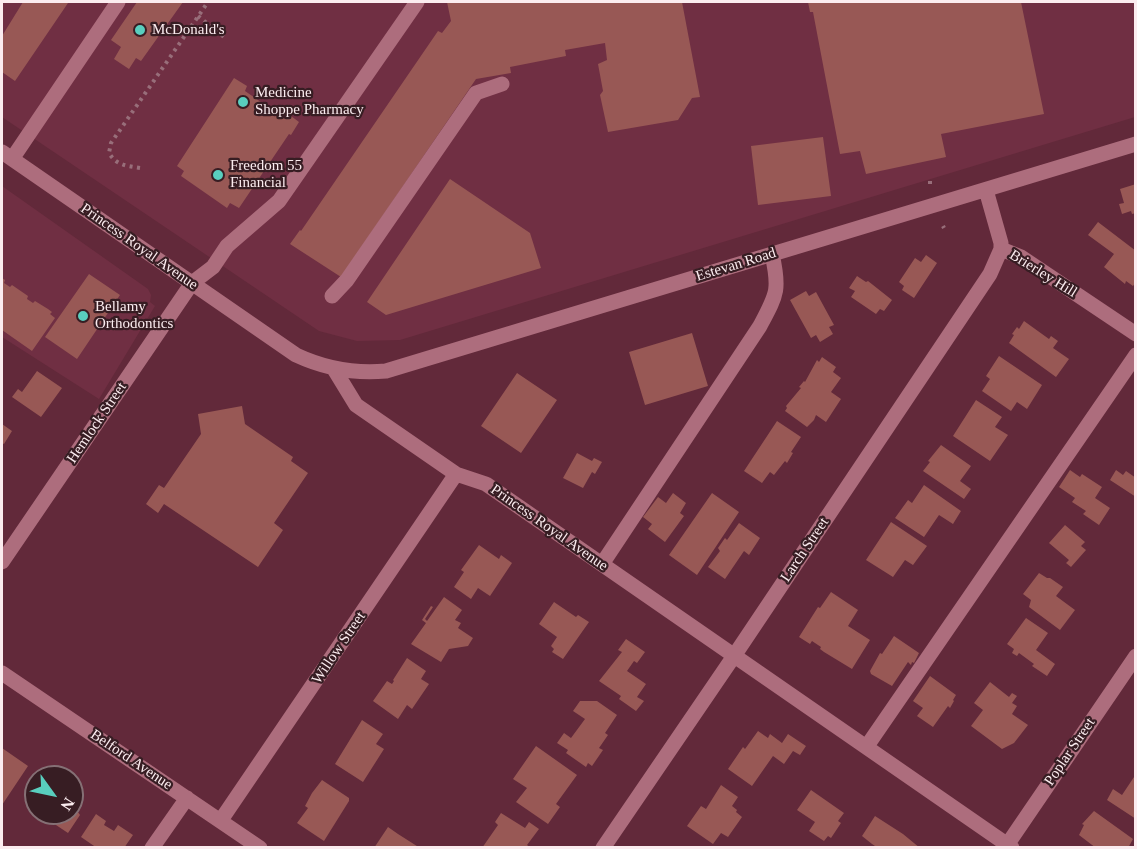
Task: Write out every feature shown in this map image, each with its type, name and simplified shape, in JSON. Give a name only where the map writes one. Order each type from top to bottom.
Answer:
[{"type":"street","points":[[7,156],[118,2]]},
{"type":"street","name":"Hemlock Street","points":[[2,562],[192,283],[213,267],[227,246],[279,201],[417,2]]},
{"type":"street","points":[[332,296],[347,280],[476,93],[502,84]]},
{"type":"street","name":"Estevan Road","points":[[334,369],[358,372],[386,370],[1136,144]]},
{"type":"street","name":"Princess Royal Avenue","points":[[7,156],[296,355],[315,364],[334,369],[356,405],[456,474],[486,484],[867,746],[1008,846]]},
{"type":"street","name":"Brierley Hill","points":[[986,190],[1001,238],[1001,249],[1021,257],[1136,334]]},
{"type":"street","name":"Larch Street","points":[[603,848],[985,281],[1001,249]]},
{"type":"street","points":[[602,564],[760,326],[777,291],[778,279],[772,254]]},
{"type":"street","points":[[867,746],[1136,355]]},
{"type":"street","name":"Willow Street","points":[[221,820],[456,474]]},
{"type":"street","name":"Poplar Street","points":[[1008,846],[1136,656]]},
{"type":"street","name":"Belford Avenue","points":[[2,673],[260,848]]},
{"type":"street","points":[[152,848],[187,798]]},
{"type":"path","points":[[140,168],[126,166],[113,160],[109,153],[111,143],[208,2]]},
{"type":"path","points":[[198,16],[224,37]]},
{"type":"shaded area","points":[[2,2],[1135,2],[1135,117],[400,340],[357,341],[319,331],[2,117]]},
{"type":"shaded area","points":[[2,186],[148,289],[151,295],[150,302],[155,306],[99,399],[2,337]]},
{"type":"building","points":[[23,2],[68,3],[15,81],[2,72],[2,36]]},
{"type":"building","name":"McDonald's","points":[[137,2],[183,2],[141,61],[136,58],[129,69],[114,59],[121,47],[111,40]]},
{"type":"building","points":[[447,2],[682,2],[700,97],[692,98],[678,120],[608,132],[600,95],[603,91],[598,64],[607,60],[605,43],[565,50],[566,56],[510,67],[511,73],[476,79],[341,277],[290,244],[438,31],[442,33],[451,21]]},
{"type":"building","points":[[808,2],[1021,2],[1044,114],[941,134],[946,157],[866,174],[860,151],[840,154],[813,12],[810,12]]},
{"type":"building","points":[[234,78],[247,86],[245,91],[284,118],[287,113],[299,122],[239,208],[230,203],[227,208],[181,176],[184,171],[177,166]]},
{"type":"building","points":[[823,137],[831,196],[758,205],[751,146]]},
{"type":"building","points":[[450,179],[530,233],[541,268],[386,315],[367,302]]},
{"type":"building","points":[[1136,184],[1136,213],[1132,214],[1131,211],[1122,214],[1119,204],[1124,203],[1120,189]]},
{"type":"building","points":[[1098,222],[1136,251],[1136,282],[1133,286],[1126,281],[1125,284],[1104,267],[1114,254],[1088,235]]},
{"type":"building","points":[[926,255],[937,263],[914,298],[902,290],[904,286],[899,282],[915,258],[921,262]]},
{"type":"building","name":"Bellamy Orthodontics","points":[[89,274],[120,295],[77,359],[45,337]]},
{"type":"building","points":[[857,276],[868,281],[892,300],[884,311],[880,309],[876,314],[851,297],[855,291],[849,288]]},
{"type":"building","points":[[2,278],[5,280],[4,283],[10,287],[12,285],[28,296],[27,299],[33,303],[35,301],[52,312],[50,314],[55,318],[32,351],[2,330]]},
{"type":"building","points":[[806,291],[809,296],[816,292],[834,325],[829,327],[833,334],[820,342],[816,335],[811,338],[790,300]]},
{"type":"building","points":[[1024,321],[1049,339],[1051,336],[1058,341],[1053,348],[1069,359],[1056,377],[1009,343],[1014,335],[1012,334]]},
{"type":"building","points":[[692,333],[708,386],[645,405],[629,352]]},
{"type":"building","points":[[999,356],[1042,385],[1027,409],[1017,402],[1011,411],[982,391],[990,379],[986,376]]},
{"type":"building","points":[[822,357],[836,367],[833,372],[841,378],[831,392],[841,399],[826,422],[816,415],[807,427],[785,411],[786,406],[801,388],[799,387],[805,382],[817,360],[819,362]]},
{"type":"building","points":[[37,371],[62,388],[41,417],[12,397],[18,389],[22,392]]},
{"type":"building","points":[[517,373],[557,400],[521,453],[481,426]]},
{"type":"building","points":[[976,400],[1002,417],[995,427],[1008,435],[990,461],[953,436]]},
{"type":"building","points":[[242,406],[245,424],[293,457],[291,461],[308,473],[274,523],[283,530],[258,567],[164,504],[158,513],[146,504],[159,485],[164,488],[201,434],[198,414]]},
{"type":"building","points":[[777,421],[801,437],[787,463],[785,461],[774,475],[770,472],[762,483],[744,471]]},
{"type":"building","points":[[2,424],[12,431],[4,444],[2,443]]},
{"type":"building","points":[[941,445],[971,466],[960,481],[971,489],[964,499],[923,471]]},
{"type":"building","points":[[577,453],[592,461],[594,458],[602,462],[595,474],[592,472],[583,488],[563,478]]},
{"type":"building","points":[[1070,470],[1080,477],[1082,474],[1102,487],[1095,498],[1110,508],[1099,525],[1083,514],[1086,511],[1072,502],[1075,498],[1059,487]]},
{"type":"building","points":[[1116,470],[1123,475],[1126,471],[1136,478],[1136,497],[1110,480]]},
{"type":"building","points":[[924,485],[961,511],[953,524],[939,515],[924,537],[895,518],[908,500],[912,503]]},
{"type":"building","points":[[673,493],[686,503],[680,513],[684,516],[665,542],[648,529],[652,524],[643,517],[658,497],[666,503]]},
{"type":"building","points":[[712,493],[739,512],[697,575],[669,555]]},
{"type":"building","points":[[891,522],[927,546],[913,565],[905,560],[893,577],[866,560]]},
{"type":"building","points":[[739,523],[760,538],[749,555],[744,551],[725,579],[708,567],[720,551],[718,548],[725,538],[727,540]]},
{"type":"building","points":[[1065,525],[1085,542],[1081,546],[1086,550],[1071,567],[1066,563],[1069,560],[1049,543]]},
{"type":"building","points":[[479,545],[499,559],[501,555],[512,563],[490,596],[478,588],[471,599],[454,587],[464,572],[461,570]]},
{"type":"building","points":[[1039,573],[1063,587],[1056,596],[1075,610],[1060,630],[1029,607],[1031,600],[1023,594]]},
{"type":"building","points":[[831,592],[858,610],[848,626],[870,640],[852,669],[824,652],[812,641],[810,644],[799,637],[818,607],[820,608]]},
{"type":"building","points":[[444,597],[462,610],[455,620],[461,623],[458,628],[473,638],[468,646],[449,649],[441,662],[411,644],[426,623],[422,620],[431,606],[433,607],[425,619],[427,621]]},
{"type":"building","points":[[554,602],[576,617],[578,615],[589,622],[563,659],[552,652],[554,649],[551,646],[557,637],[539,624]]},
{"type":"building","points":[[1026,618],[1048,633],[1036,650],[1055,664],[1047,676],[1019,653],[1017,656],[1012,653],[1014,649],[1007,644]]},
{"type":"building","points":[[894,636],[919,653],[914,663],[912,662],[911,665],[908,662],[892,686],[871,674],[870,671],[880,653],[882,654]]},
{"type":"building","points":[[626,639],[645,652],[627,671],[646,684],[637,697],[644,701],[636,711],[619,699],[621,696],[599,681],[622,652],[618,650]]},
{"type":"building","points":[[407,658],[426,671],[421,679],[429,684],[412,709],[407,705],[398,719],[373,701],[387,681],[392,684]]},
{"type":"building","points":[[930,676],[956,695],[950,708],[948,706],[933,727],[917,716],[923,708],[913,701]]},
{"type":"building","points":[[990,682],[1009,697],[1012,693],[1017,696],[1012,703],[1017,706],[1012,714],[1028,725],[1014,743],[1002,749],[971,726],[983,710],[974,703]]},
{"type":"building","points":[[580,701],[597,701],[617,715],[605,733],[608,735],[599,748],[603,750],[592,766],[588,763],[586,767],[566,753],[568,750],[557,743],[564,733],[571,738],[585,719],[573,711]]},
{"type":"building","points":[[362,720],[383,734],[376,744],[384,749],[363,782],[335,764]]},
{"type":"building","points":[[758,731],[768,738],[770,734],[782,743],[788,734],[806,746],[800,755],[793,751],[784,764],[773,756],[752,786],[728,769],[743,747],[745,749]]},
{"type":"building","points":[[536,746],[577,775],[556,804],[560,807],[548,824],[516,802],[527,788],[513,779]]},
{"type":"building","points":[[2,748],[27,765],[24,765],[24,772],[2,805]]},
{"type":"building","points":[[1136,774],[1136,819],[1107,800],[1113,789],[1122,795]]},
{"type":"building","points":[[322,780],[349,798],[324,841],[297,823],[308,808],[305,806],[312,793]]},
{"type":"building","points":[[721,785],[738,797],[732,806],[742,817],[728,837],[721,833],[713,844],[687,826],[701,806],[706,809]]},
{"type":"building","points":[[811,790],[844,813],[838,821],[841,823],[831,838],[828,836],[824,841],[809,831],[815,822],[797,810]]},
{"type":"building","points":[[1094,811],[1133,839],[1128,848],[1096,848],[1079,835],[1084,825],[1082,824]]},
{"type":"building","points":[[501,813],[525,828],[529,822],[539,829],[527,845],[531,848],[482,848],[498,825],[495,822]]},
{"type":"building","points":[[96,814],[106,821],[104,825],[114,831],[118,825],[133,835],[124,848],[97,848],[81,837]]},
{"type":"building","points":[[875,816],[920,848],[878,848],[872,844],[862,836]]},
{"type":"building","points":[[56,825],[73,825],[68,833]]},
{"type":"building","points":[[388,827],[398,834],[420,848],[374,848]]},
{"type":"place","name":"McDonald's","points":[[140,30]]},
{"type":"place","name":"Medicine Shoppe Pharmacy","points":[[243,102]]},
{"type":"place","name":"Freedom 55 Financial","points":[[218,175]]},
{"type":"place","name":"Bellamy Orthodontics","points":[[83,316]]}]
